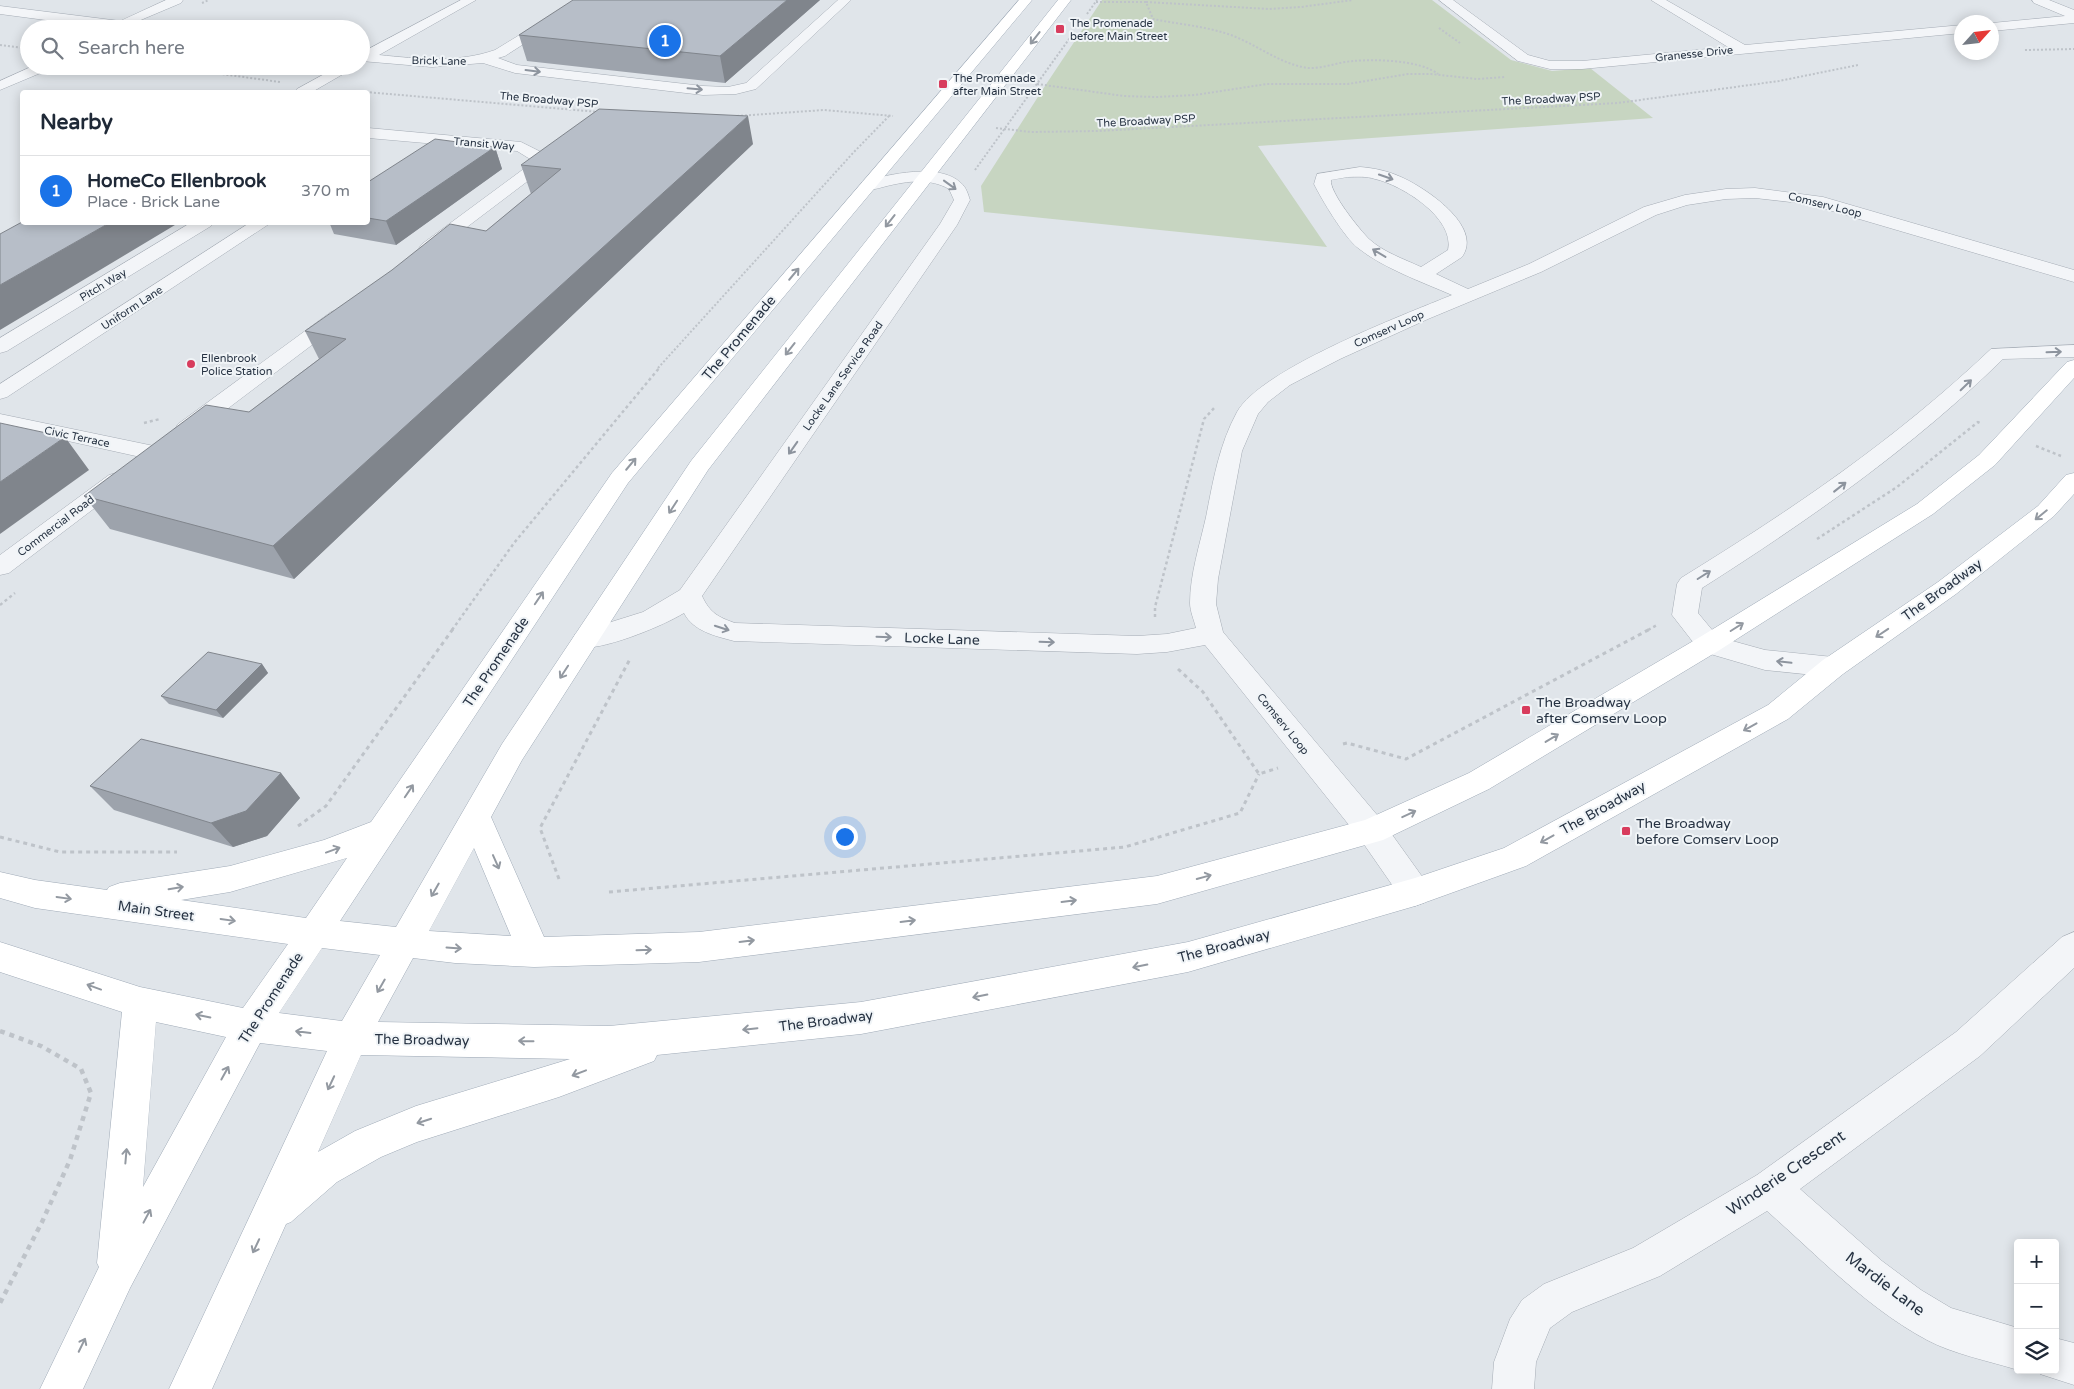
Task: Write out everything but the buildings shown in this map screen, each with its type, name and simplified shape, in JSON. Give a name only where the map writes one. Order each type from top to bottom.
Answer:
[{"type":"main road","name":"The Promenade","points":[[61,1389],[116,1274],[251,1026],[620,478],[1026,0]]},
{"type":"main road","points":[[190,1389],[351,1038],[512,752],[699,466],[924,177],[1065,0]]},
{"type":"main road","points":[[313,933],[405,944],[534,952],[699,947],[1157,890],[1372,831],[1478,782],[1709,644],[1925,509],[1987,460],[2011,436],[2072,367]]},
{"type":"main road","name":"The Broadway","points":[[251,1026],[351,1038],[609,1043],[861,1018],[1188,957],[1415,892],[1515,857],[1778,712],[1833,666],[1946,588],[2046,511],[2070,469]]},
{"type":"main road","points":[[476,817],[534,952]]},
{"type":"main road","points":[[93,902],[230,879],[328,852],[382,831]]},
{"type":"main road","name":"Main Street","points":[[0,885],[35,894],[313,933]]},
{"type":"main road","points":[[0,957],[48,970],[140,1003],[251,1026]]},
{"type":"main road","points":[[116,1274],[140,1003]]},
{"type":"main road","points":[[272,1212],[324,1169],[368,1144],[416,1124],[559,1080],[674,1037]]},
{"type":"street","points":[[370,54],[470,0]]},
{"type":"street","name":"Brick Lane","points":[[370,58],[450,63],[486,59],[500,53],[586,0]]},
{"type":"street","points":[[486,59],[514,69],[669,87],[715,91],[738,89],[751,86],[845,0]]},
{"type":"street","name":"Granesse Drive","points":[[1445,0],[1523,58],[1550,65],[1578,65],[1954,30]]},
{"type":"street","points":[[1657,0],[1741,49]]},
{"type":"street","points":[[2038,0],[2074,15]]},
{"type":"street","points":[[141,20],[183,2]]},
{"type":"street","points":[[141,20],[183,2]]},
{"type":"street","points":[[0,17],[7,11],[73,20]]},
{"type":"street","points":[[1999,25],[2074,19]]},
{"type":"street","points":[[0,76],[20,68]]},
{"type":"street","points":[[0,86],[25,75]]},
{"type":"street","points":[[308,89],[334,75]]},
{"type":"street","name":"Transit Way","points":[[370,133],[521,147],[538,157],[531,171],[414,259]]},
{"type":"street","points":[[1423,274],[1456,253],[1458,238],[1449,221],[1428,200],[1401,182],[1374,173],[1348,171],[1323,177],[1322,184],[1330,200],[1363,243],[1380,255],[1468,296]]},
{"type":"street","name":"Locke Lane Service Road","points":[[585,640],[650,621],[672,610],[690,596],[948,225],[962,200],[955,187],[941,179],[924,177],[888,180],[869,185]]},
{"type":"street","name":"Comserv Loop","points":[[1415,892],[1372,831],[1211,635],[1203,604],[1205,578],[1231,451],[1248,412],[1262,398],[1283,381],[1309,366],[1422,315],[1534,268],[1650,211],[1685,200],[1755,192],[1817,201],[2074,276]]},
{"type":"street","name":"Pitch Way","points":[[0,347],[200,225]]},
{"type":"street","name":"Uniform Lane","points":[[0,393],[259,225]]},
{"type":"street","name":"Commercial Road","points":[[0,567],[351,306]]},
{"type":"street","points":[[1833,666],[1765,660],[1709,644],[1685,615],[1690,584],[1831,494],[1944,406],[1998,353],[2072,367]]},
{"type":"street","name":"Civic Terrace","points":[[2,423],[154,453]]},
{"type":"street","name":"Locke Lane","points":[[690,596],[698,615],[713,625],[734,632],[1127,645],[1162,643],[1211,635]]},
{"type":"street","name":"Winderie Crescent","points":[[1513,1389],[1515,1362],[1525,1334],[1536,1314],[1558,1298],[1646,1262],[1770,1188],[1968,1044],[2074,947]]},
{"type":"street","name":"Mardie Lane","points":[[1770,1188],[1868,1275],[1907,1304],[1942,1326],[2014,1348]]},
{"type":"street","points":[[2059,1360],[2074,1364]]},
{"type":"path","points":[[1096,2],[1181,2],[1267,9],[1321,6],[1354,0]]},
{"type":"path","points":[[1146,2],[1153,19],[1228,34],[1294,65],[1310,68],[1353,61],[1396,62],[1418,65],[1433,70],[1438,75]]},
{"type":"path","points":[[0,45],[20,48]]},
{"type":"path","points":[[2022,50],[2074,49]]},
{"type":"path","name":"The Broadway PSP","points":[[966,124],[1031,132],[1098,132],[1618,103],[1779,81],[1865,63]]},
{"type":"path","points":[[1036,84],[1124,96],[1156,97],[1195,95],[1267,84],[1348,84],[1408,74],[1477,79],[1513,77]]},
{"type":"path","name":"The Broadway PSP","points":[[220,75],[321,90]]},
{"type":"path","name":"The Broadway PSP","points":[[370,94],[603,112]]},
{"type":"path","points":[[728,117],[824,110],[925,119]]},
{"type":"path","points":[[293,828],[326,806],[514,543],[660,366],[889,115]]},
{"type":"path","points":[[1217,406],[1204,419],[1155,607],[1155,627],[1170,661],[1202,692],[1259,774]]},
{"type":"path","points":[[1816,540],[1897,487],[1978,422],[2011,436],[2070,469]]},
{"type":"path","points":[[609,892],[1124,847],[1240,813],[1259,774],[1347,743],[1406,759],[1654,625],[1690,620]]},
{"type":"path","points":[[0,837],[60,852],[180,852]]},
{"type":"path","points":[[0,1031],[41,1046],[81,1069],[91,1093],[70,1160],[42,1222],[0,1303]]},
{"type":"green space","points":[[1102,0],[1432,0],[1511,60],[1552,71],[1590,68],[1653,118],[1258,146],[1327,247],[984,212],[981,186]]},
{"type":"place","name":"The Promenade before Main Street","points":[[1060,29]]},
{"type":"place","name":"HomeCo Ellenbrook","points":[[665,41]]},
{"type":"place","name":"The Promenade after Main Street","points":[[943,84]]},
{"type":"place","name":"Ellenbrook Police Station","points":[[191,364]]},
{"type":"place","name":"The Broadway after Comserv Loop","points":[[1526,710]]},
{"type":"place","name":"The Broadway before Comserv Loop","points":[[1626,831]]}]
